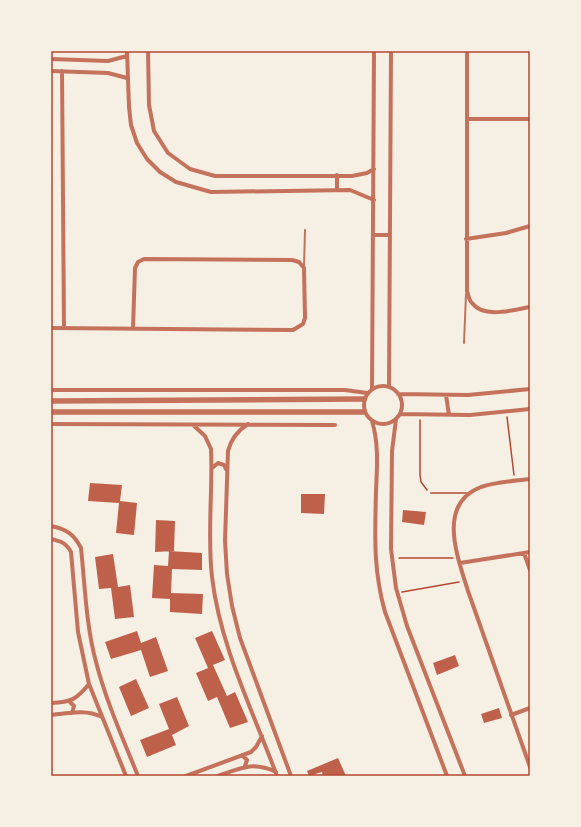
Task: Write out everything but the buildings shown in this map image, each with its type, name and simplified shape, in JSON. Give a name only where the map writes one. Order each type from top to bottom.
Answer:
[{"type":"street","points":[[148,51],[149,105],[154,131],[168,153],[190,169],[215,176],[360,175],[374,169]]},
{"type":"street","points":[[372,389],[374,51]]},
{"type":"street","points":[[389,387],[391,51]]},
{"type":"street","points":[[467,51],[467,291],[472,302],[482,310],[494,312],[530,307]]},
{"type":"street","points":[[51,59],[108,61],[127,53],[127,78],[131,125],[137,143],[147,159],[160,172],[176,182],[211,192],[337,190],[358,192],[374,200]]},
{"type":"street","points":[[51,71],[108,72],[127,78]]},
{"type":"street","points":[[62,71],[64,328]]},
{"type":"street","points":[[467,119],[530,120]]},
{"type":"street","points":[[337,175],[337,190]]},
{"type":"street","points":[[466,239],[506,233],[530,226]]},
{"type":"street","points":[[374,235],[390,235]]},
{"type":"street","points":[[51,328],[293,330],[303,324],[305,318],[304,268],[299,262],[292,260],[144,259],[138,262],[135,268],[133,328]]},
{"type":"street","points":[[364,412],[366,396],[372,389],[377,387],[389,387],[398,394],[401,400],[400,414],[396,419],[384,424],[372,421]]},
{"type":"street","points":[[398,394],[468,395],[530,389]]},
{"type":"street","points":[[51,390],[345,390],[366,396]]},
{"type":"street","points":[[446,395],[449,415]]},
{"type":"street","points":[[51,401],[366,396]]},
{"type":"street","points":[[400,414],[449,415],[507,413],[530,409]]},
{"type":"street","points":[[51,412],[364,412],[372,421],[377,441],[375,550],[380,592],[386,612],[447,776]]},
{"type":"street","points":[[396,419],[392,451],[392,558],[397,593],[407,626],[464,776]]},
{"type":"street","points":[[51,424],[248,424],[335,426]]},
{"type":"street","points":[[248,424],[232,439],[228,451],[226,469],[225,541],[227,574],[232,606],[240,638],[291,776]]},
{"type":"street","points":[[193,425],[205,436],[211,449],[210,549],[212,577],[218,615],[227,646],[276,774]]},
{"type":"street","points":[[212,468],[218,463],[224,465],[226,469]]},
{"type":"street","points":[[530,479],[482,487],[470,493],[461,502],[455,513],[453,526],[459,561],[465,581],[530,767]]},
{"type":"street","points":[[51,526],[69,531],[76,537],[81,548],[88,624],[96,662],[107,697],[138,776]]},
{"type":"street","points":[[51,539],[67,544],[71,552],[78,632],[89,684],[126,776]]},
{"type":"street","points":[[459,561],[530,552]]},
{"type":"street","points":[[524,553],[530,570]]},
{"type":"street","points":[[51,703],[70,702],[76,698],[89,684]]},
{"type":"street","points":[[70,702],[74,706],[72,713]]},
{"type":"street","points":[[511,715],[530,708]]},
{"type":"street","points":[[51,715],[93,713],[102,717]]},
{"type":"street","points":[[186,776],[251,752],[256,747],[262,736]]},
{"type":"street","points":[[242,755],[247,760],[245,767]]},
{"type":"street","points":[[218,776],[245,767],[260,766],[276,774]]},
{"type":"lane","points":[[304,268],[305,230]]},
{"type":"lane","points":[[464,343],[467,291]]},
{"type":"lane","points":[[431,493],[470,493]]},
{"type":"path","points":[[507,413],[514,481]]},
{"type":"path","points":[[420,414],[421,482],[425,489],[431,493]]},
{"type":"path","points":[[392,558],[459,561]]},
{"type":"path","points":[[397,593],[465,581]]}]
